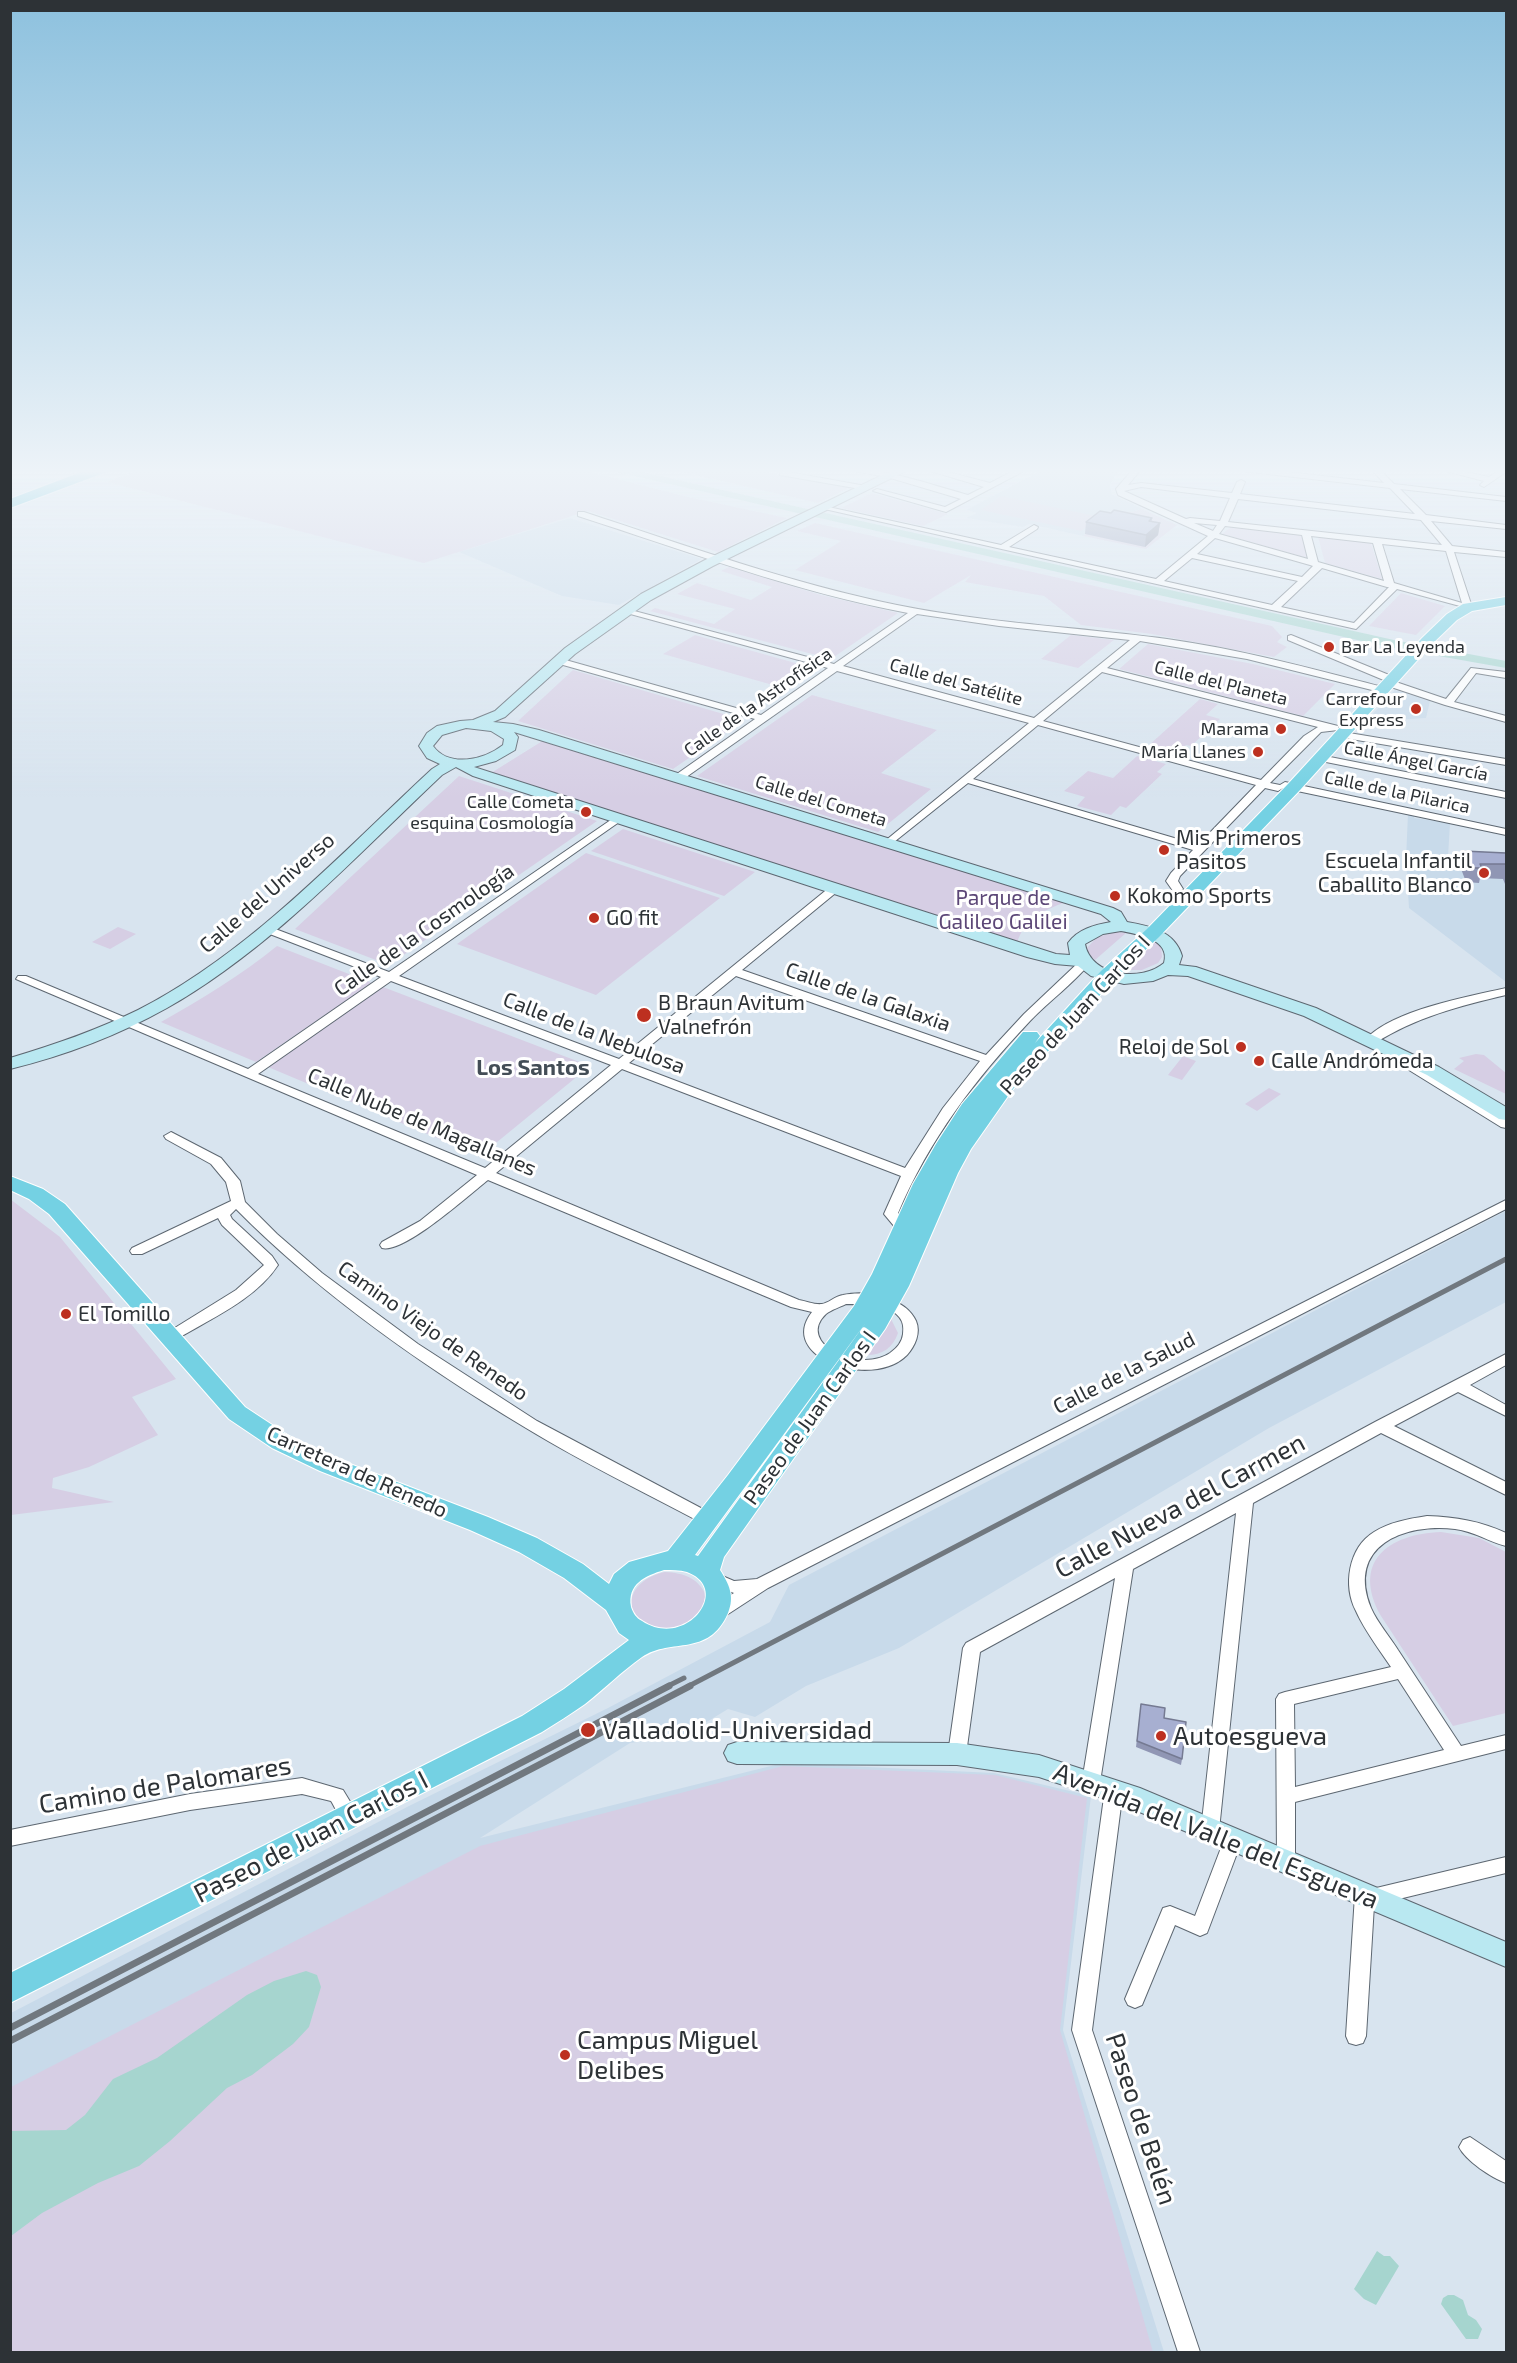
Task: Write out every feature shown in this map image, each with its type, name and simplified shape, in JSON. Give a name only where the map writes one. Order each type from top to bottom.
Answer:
[{"type":"main road","name":"Paseo de Juan Carlos I","points":[[1137,929],[1452,617],[1468,607],[1506,601]]},
{"type":"main road","name":"Paseo de Juan Carlos I","points":[[674,1561],[838,1361],[874,1329],[879,1301],[904,1229],[945,1144],[969,1108],[1004,1064],[1092,968],[1137,929],[1279,786],[1320,758],[1338,732]]},
{"type":"main road","name":"Paseo de Juan Carlos I","points":[[879,1301],[961,1149],[1092,968]]},
{"type":"main road","name":"Carretera de Renedo","points":[[10,1182],[36,1194],[57,1209],[237,1413],[262,1432],[380,1485],[520,1541],[580,1574],[619,1612]]},
{"type":"main road","name":"Paseo de Juan Carlos I","points":[[708,1575],[712,1554],[838,1361]]},
{"type":"main road","points":[[580,1574],[633,1571],[652,1562],[674,1561],[692,1564],[708,1575],[718,1590],[716,1613],[705,1627],[687,1636],[657,1639],[634,1631],[619,1612],[618,1589],[633,1571]]},
{"type":"main road","name":"Paseo de Juan Carlos I","points":[[604,1672],[620,1643],[619,1612]]},
{"type":"main road","name":"Paseo de Juan Carlos I","points":[[10,1989],[351,1818],[532,1724],[574,1697],[634,1649],[657,1639]]},
{"type":"street","points":[[449,764],[489,760],[506,752],[512,742],[499,723],[559,661],[626,610],[683,578]]},
{"type":"street","points":[[786,578],[828,591],[916,612],[1215,649],[1385,683],[1506,719]]},
{"type":"street","points":[[1136,578],[1356,626],[1393,586]]},
{"type":"street","points":[[1157,583],[1162,578]]},
{"type":"street","points":[[1296,578],[1304,580]]},
{"type":"street","points":[[1365,578],[1468,607]]},
{"type":"street","points":[[1390,578],[1393,586]]},
{"type":"street","points":[[1459,578],[1468,607]]},
{"type":"street","points":[[1273,609],[1304,580]]},
{"type":"street","name":"Calle del Satélite","points":[[626,610],[1279,786]]},
{"type":"street","name":"Calle de la Astrofísica","points":[[678,778],[916,612]]},
{"type":"street","points":[[889,843],[1138,638]]},
{"type":"street","points":[[1291,638],[1314,646],[1385,683]]},
{"type":"street","points":[[559,661],[761,718]]},
{"type":"street","name":"Calle del Planeta","points":[[1101,669],[1338,732],[1506,762]]},
{"type":"street","points":[[1448,703],[1474,670],[1506,675]]},
{"type":"street","name":"Calle del Cometa","points":[[449,764],[428,752],[426,746],[431,736],[455,726],[499,723],[1107,911],[1170,945],[1169,966]]},
{"type":"street","name":"Calle Ángel García","points":[[1320,758],[1506,795]]},
{"type":"street","points":[[449,764],[1054,959],[1133,978],[1155,975],[1169,966],[1293,1005],[1433,1071],[1506,1115]]},
{"type":"street","name":"Calle del Universo","points":[[10,1064],[128,1022],[163,1003],[209,973],[266,929],[449,764]]},
{"type":"street","points":[[967,780],[1202,849]]},
{"type":"street","points":[[1177,889],[1172,881],[1175,875],[1202,849],[1279,786]]},
{"type":"street","name":"Calle de la Pilarica","points":[[1279,786],[1506,832]]},
{"type":"street","name":"Calle de la Cosmología","points":[[251,1073],[618,818]]},
{"type":"street","points":[[387,1245],[425,1224],[834,889]]},
{"type":"street","points":[[1092,968],[1076,954],[1077,943],[1084,934],[1100,928],[1137,929]]},
{"type":"street","name":"Calle de la Nebulosa","points":[[266,929],[908,1174]]},
{"type":"street","name":"Paseo de Juan Carlos I","points":[[904,1229],[891,1214],[908,1174],[949,1110],[988,1059],[1092,968]]},
{"type":"street","name":"Calle de la Galaxia","points":[[734,971],[988,1059]]},
{"type":"street","name":"Calle Nube de Magallanes","points":[[22,979],[251,1073],[804,1307],[823,1309]]},
{"type":"street","points":[[1375,1042],[1403,1020],[1428,1010],[1506,992]]},
{"type":"street","points":[[1375,1042],[1419,1072],[1506,1124]]},
{"type":"street","name":"Camino Viejo de Renedo","points":[[171,1136],[216,1161],[232,1181],[233,1206],[317,1276],[413,1348],[532,1425],[708,1519]]},
{"type":"street","name":"Calle de la Salud","points":[[716,1613],[762,1584],[1506,1204]]},
{"type":"street","points":[[137,1251],[233,1206]]},
{"type":"street","points":[[170,1337],[252,1286],[267,1273],[271,1265],[227,1222],[223,1215],[233,1206]]},
{"type":"street","points":[[844,1299],[879,1301],[908,1319],[912,1329],[911,1340],[904,1352],[887,1362],[872,1365],[838,1361],[813,1343],[810,1335],[812,1320],[823,1309],[844,1299]]},
{"type":"street","points":[[804,1307],[812,1320]]},
{"type":"street","name":"Calle Nueva del Carmen","points":[[957,1754],[972,1648],[1506,1359]]},
{"type":"street","points":[[1459,1386],[1506,1411]]},
{"type":"street","points":[[1380,1426],[1506,1489]]},
{"type":"street","points":[[1135,1999],[1170,1914],[1200,1928],[1222,1835],[1245,1501]]},
{"type":"street","points":[[1456,1754],[1363,1609],[1357,1594],[1355,1578],[1358,1563],[1366,1549],[1378,1538],[1408,1524],[1451,1522],[1506,1540]]},
{"type":"street","name":"Paseo de Belén","points":[[1125,1566],[1102,1786],[1082,2030],[1189,2352]]},
{"type":"street","name":"Calle de la Salud","points":[[708,1575],[732,1587],[762,1584]]},
{"type":"street","points":[[1286,1861],[1285,1699],[1401,1671]]},
{"type":"street","points":[[1284,1797],[1506,1742]]},
{"type":"street","name":"Avenida del Valle del Esgueva","points":[[737,1753],[957,1754],[1029,1764],[1102,1786],[1286,1861],[1506,1955]]},
{"type":"street","name":"Camino de Palomares","points":[[10,1838],[190,1802],[302,1786],[337,1795],[351,1818]]},
{"type":"street","points":[[1356,2036],[1368,1896],[1506,1865]]},
{"type":"street","points":[[1470,2147],[1506,2173]]},
{"type":"shaded area","points":[[521,578],[667,578],[619,605],[562,596]]},
{"type":"shaded area","points":[[1085,578],[1118,578],[1394,640],[1506,661],[1506,668],[1388,647]]},
{"type":"shaded area","points":[[1395,690],[1430,701],[1426,718],[1379,721],[1368,719]]},
{"type":"shaded area","points":[[1408,814],[1414,818],[1450,823],[1448,857],[1506,860],[1506,982],[1409,908],[1406,859]]},
{"type":"shaded area","name":"Campus Miguel Delibes","points":[[1506,1211],[1506,1302],[1269,1428],[899,1648],[806,1686],[755,1717],[728,1709],[687,1734],[630,1743],[480,1838],[783,1763],[994,1773],[1091,1796],[1063,2030],[1164,2352],[11,2352],[11,2013],[409,1806],[608,1708],[770,1622],[789,1585]]},
{"type":"shaded area","points":[[306,1971],[317,1975],[321,1987],[309,2027],[293,2044],[252,2075],[227,2088],[170,2141],[139,2166],[98,2183],[42,2213],[11,2236],[11,2131],[66,2130],[85,2115],[113,2079],[157,2058],[247,1995],[274,1981]]},
{"type":"shaded area","points":[[1377,2251],[1384,2256],[1390,2256],[1399,2266],[1376,2305],[1364,2299],[1354,2289]]},
{"type":"shaded area","points":[[1454,2295],[1463,2300],[1468,2315],[1476,2320],[1482,2329],[1478,2339],[1466,2339],[1441,2304],[1443,2298]]},
{"type":"green space","points":[[744,578],[766,578],[821,595],[898,613],[831,659],[650,611],[655,608],[714,624],[735,609],[677,594],[697,583],[751,600],[772,587]]},
{"type":"green space","points":[[827,578],[966,578],[924,603]]},
{"type":"green space","points":[[968,578],[1060,578],[1272,626],[1282,637],[1277,642],[1287,647],[1274,657],[1152,634],[1081,625],[1044,596],[965,582]]},
{"type":"green space","points":[[1401,593],[1445,606],[1416,635],[1369,626]]},
{"type":"green space","points":[[695,635],[817,669],[787,689],[663,654]]},
{"type":"green space","points":[[1071,635],[1114,640],[1078,668],[1041,659]]},
{"type":"green space","points":[[1148,644],[1253,664],[1335,684],[1303,716],[1119,669]]},
{"type":"green space","points":[[573,670],[744,720],[673,769],[518,721]]},
{"type":"green space","points":[[812,695],[937,730],[881,773],[931,789],[878,832],[697,776]]},
{"type":"green space","points":[[1200,699],[1218,704],[1206,715],[1220,719],[1191,746],[1186,745],[1177,753],[1148,746]]},
{"type":"green space","name":"Parque de Galileo Galilei","points":[[544,740],[1066,902],[1050,908],[1030,922],[1017,943],[491,773]]},
{"type":"green space","points":[[1137,756],[1166,764],[1157,772],[1162,774],[1126,808],[1120,806],[1111,815],[1077,806],[1085,797],[1064,791],[1088,771],[1113,778]]},
{"type":"green space","points":[[459,776],[597,821],[389,965],[295,929]]},
{"type":"green space","points":[[623,829],[755,872],[724,896],[591,851]]},
{"type":"green space","name":"GO fit","points":[[586,853],[720,898],[596,995],[457,944]]},
{"type":"green space","points":[[118,927],[136,934],[110,949],[92,942]]},
{"type":"green space","points":[[1116,932],[1126,933],[1095,960],[1087,948],[1097,937]]},
{"type":"green space","points":[[1154,941],[1161,946],[1162,957],[1158,963],[1142,970],[1123,970]]},
{"type":"green space","points":[[277,946],[372,983],[256,1062],[161,1022],[221,986]]},
{"type":"green space","points":[[383,987],[590,1066],[480,1156],[268,1067]]},
{"type":"green space","points":[[1476,1054],[1484,1055],[1506,1073],[1506,1094],[1454,1069],[1464,1061],[1459,1058]]},
{"type":"green space","points":[[1183,1056],[1196,1061],[1182,1080],[1168,1075]]},
{"type":"green space","points":[[1269,1088],[1281,1094],[1257,1111],[1245,1104]]},
{"type":"green space","name":"El Tomillo","points":[[10,1199],[60,1237],[176,1379],[132,1397],[158,1435],[89,1467],[53,1478],[52,1488],[114,1502],[11,1515]]},
{"type":"green space","points":[[891,1319],[898,1333],[893,1343],[882,1352],[867,1355]]},
{"type":"green space","points":[[1441,1532],[1479,1538],[1506,1552],[1506,1713],[1453,1726],[1381,1616],[1373,1597],[1370,1580],[1373,1566],[1380,1554],[1391,1545],[1405,1538]]},
{"type":"green space","points":[[665,1572],[690,1578],[699,1584],[706,1595],[703,1612],[677,1629],[651,1627],[640,1621],[631,1604],[633,1594],[639,1585],[650,1577]]},
{"type":"green space","name":"Campus Miguel Delibes","points":[[783,1766],[995,1775],[1087,1798],[1060,2030],[1153,2352],[11,2352],[11,2087],[480,1846]]},
{"type":"building","points":[[1463,851],[1506,853],[1506,864],[1480,864],[1482,868],[1469,868]]},
{"type":"building","name":"Autoesgueva","points":[[1141,1704],[1165,1708],[1164,1718],[1186,1722],[1182,1759],[1137,1741]]},
{"type":"railway","points":[[687,1687],[1506,1259]]},
{"type":"railway","points":[[666,1687],[684,1678]]},
{"type":"railway","points":[[10,2028],[669,1686]]},
{"type":"railway","points":[[10,2041],[690,1686]]},
{"type":"place","name":"Bar La Leyenda","points":[[1329,647]]},
{"type":"place","name":"Carrefour Express","points":[[1416,709]]},
{"type":"place","name":"Marama","points":[[1281,729]]},
{"type":"place","name":"María Llanes","points":[[1258,752]]},
{"type":"place","name":"Calle Cometa esquina Cosmología","points":[[586,812]]},
{"type":"place","name":"Mis Primeros Pasitos","points":[[1164,850]]},
{"type":"place","name":"Escuela Infantil Caballito Blanco","points":[[1484,873]]},
{"type":"place","name":"Kokomo Sports","points":[[1115,896]]},
{"type":"place","name":"GO fit","points":[[594,918]]},
{"type":"place","name":"B Braun Avitum Valnefrón","points":[[644,1015]]},
{"type":"place","name":"Reloj de Sol","points":[[1241,1047]]},
{"type":"place","name":"Calle Andrómeda","points":[[1259,1061]]},
{"type":"place","name":"El Tomillo","points":[[66,1314]]},
{"type":"place","name":"Valladolid-Universidad","points":[[588,1730]]},
{"type":"place","name":"Autoesgueva","points":[[1161,1736]]},
{"type":"place","name":"Campus Miguel Delibes","points":[[565,2055]]},
{"type":"district","name":"Los Santos","points":[[533,1068]]}]
